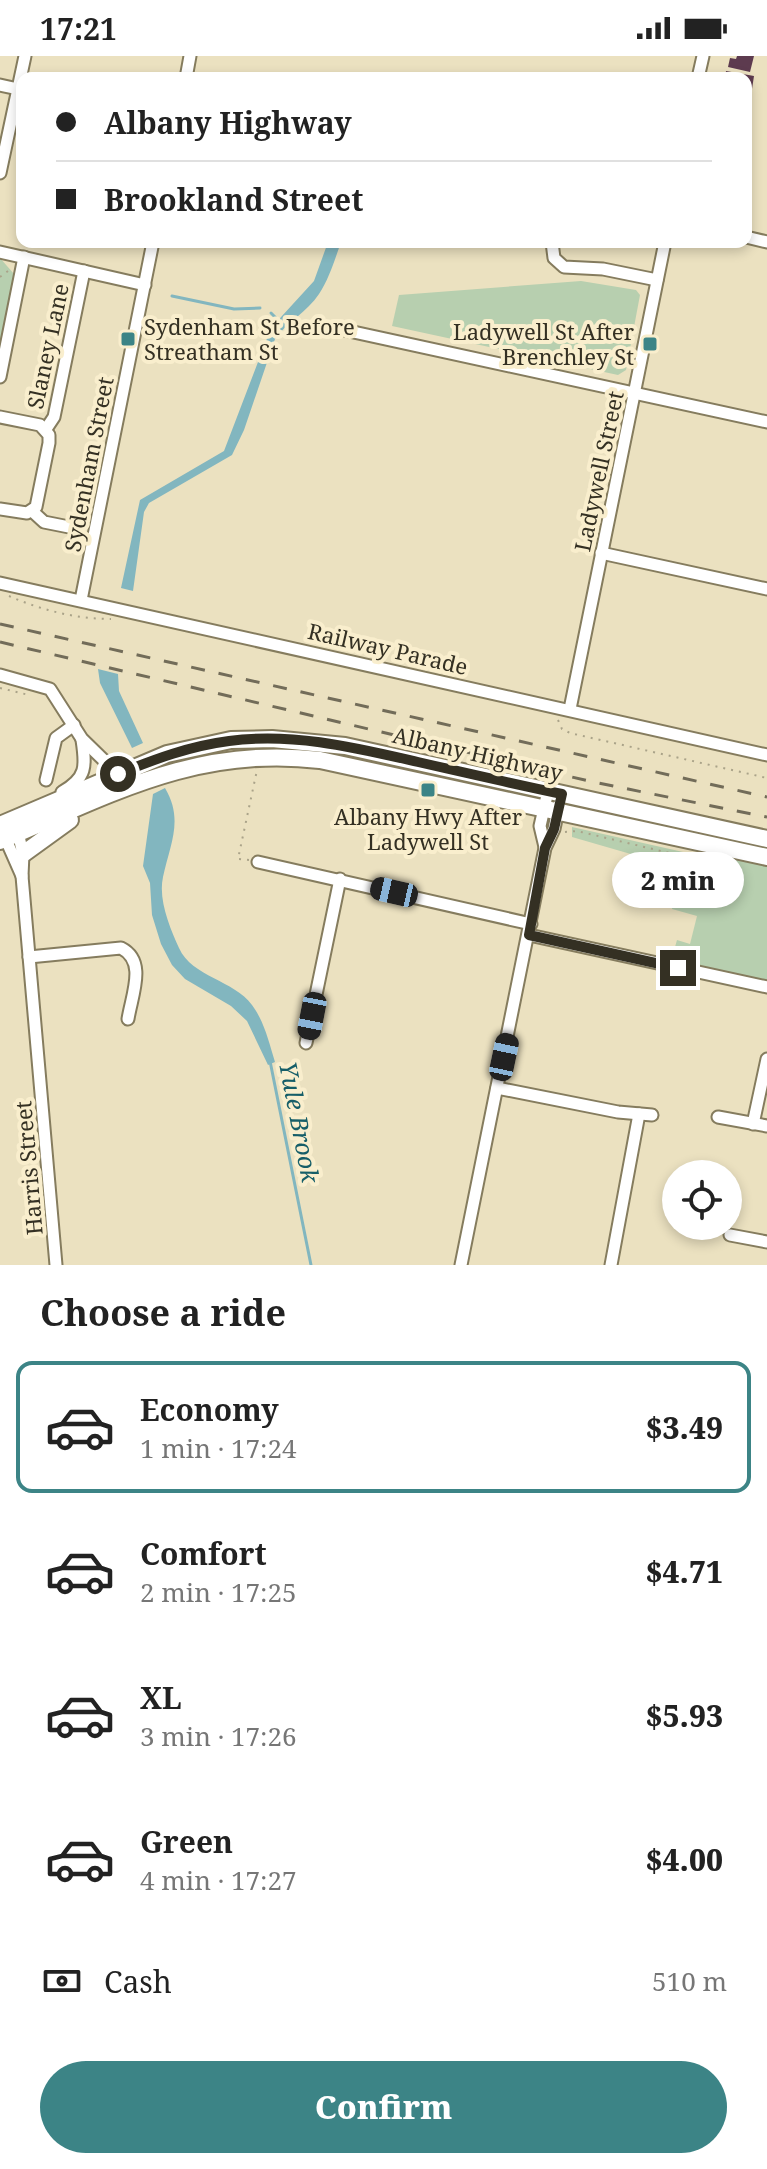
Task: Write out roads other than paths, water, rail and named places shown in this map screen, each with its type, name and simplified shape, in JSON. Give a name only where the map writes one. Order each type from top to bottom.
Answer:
[{"type":"highway","name":"Albany Highway","points":[[9,828],[120,782],[167,754],[231,740],[272,739],[345,746],[767,839]]},
{"type":"highway","name":"Albany Highway","points":[[120,782],[225,759],[294,756],[552,817],[767,857]]},
{"type":"highway","points":[[23,854],[60,826],[108,801],[120,782]]},
{"type":"street","points":[[0,173],[16,98]]},
{"type":"street","name":"Sydenham Street","points":[[81,600],[152,248]]},
{"type":"street","points":[[553,248],[554,258],[564,267],[603,269],[657,280]]},
{"type":"street","name":"Ladywell Street","points":[[570,709],[664,248]]},
{"type":"street","points":[[0,252],[145,285]]},
{"type":"street","points":[[0,377],[24,257]]},
{"type":"street","name":"Slaney Lane","points":[[32,511],[37,502],[49,443],[46,429],[54,417],[84,271]]},
{"type":"street","points":[[335,328],[767,422]]},
{"type":"street","points":[[0,417],[46,429]]},
{"type":"street","points":[[0,509],[21,513],[32,511],[44,522],[74,528]]},
{"type":"street","points":[[601,553],[767,589]]},
{"type":"street","name":"Railway Parade","points":[[0,583],[767,755]]},
{"type":"street","points":[[0,675],[50,689],[82,739],[120,782]]},
{"type":"street","points":[[46,780],[56,738],[74,725]]},
{"type":"street","points":[[9,828],[80,779],[87,766],[82,739]]},
{"type":"street","points":[[461,1265],[555,793]]},
{"type":"street","points":[[545,848],[540,826],[552,817]]},
{"type":"street","name":"Harris Street","points":[[9,828],[23,854],[22,876],[56,1265]]},
{"type":"street","name":"Harris Street","points":[[9,828],[22,876]]},
{"type":"street","points":[[258,862],[340,879],[767,987]]},
{"type":"street","points":[[306,1043],[340,879]]},
{"type":"street","points":[[29,957],[121,948],[132,953],[137,963],[128,1019]]},
{"type":"street","points":[[753,1124],[767,1059]]},
{"type":"street","points":[[497,1088],[652,1115]]},
{"type":"street","points":[[611,1265],[639,1114]]},
{"type":"street","points":[[718,1117],[767,1126]]},
{"type":"street","points":[[742,1237],[767,1242]]},
{"type":"water","points":[[326,248],[339,248],[323,288],[275,339],[244,430],[232,455],[149,503],[144,512],[133,591],[121,588],[140,500],[224,451],[271,328],[314,281]]},
{"type":"water","points":[[98,669],[118,674],[119,691],[143,743],[132,748],[100,683]]},
{"type":"water","name":"Yule Brook","points":[[165,788],[175,822],[162,886],[169,923],[179,948],[193,966],[235,990],[252,1005],[263,1025],[275,1062],[268,1065],[247,1021],[231,1006],[185,979],[172,965],[161,944],[152,915],[150,883],[143,866],[153,794]]},
{"type":"waterway","points":[[172,296],[234,309],[260,308]]},
{"type":"waterway","points":[[271,313],[279,321]]},
{"type":"waterway","name":"Yule Brook","points":[[270,1061],[311,1265]]},
{"type":"railway","points":[[0,624],[767,797]]},
{"type":"railway","points":[[0,642],[593,782],[767,817]]},
{"type":"place","name":"Sydenham St Before Streatham St","points":[[128,339]]},
{"type":"place","name":"Ladywell St After Brenchley St","points":[[650,344]]},
{"type":"place","name":"Albany Hwy After Ladywell St","points":[[428,790]]}]
